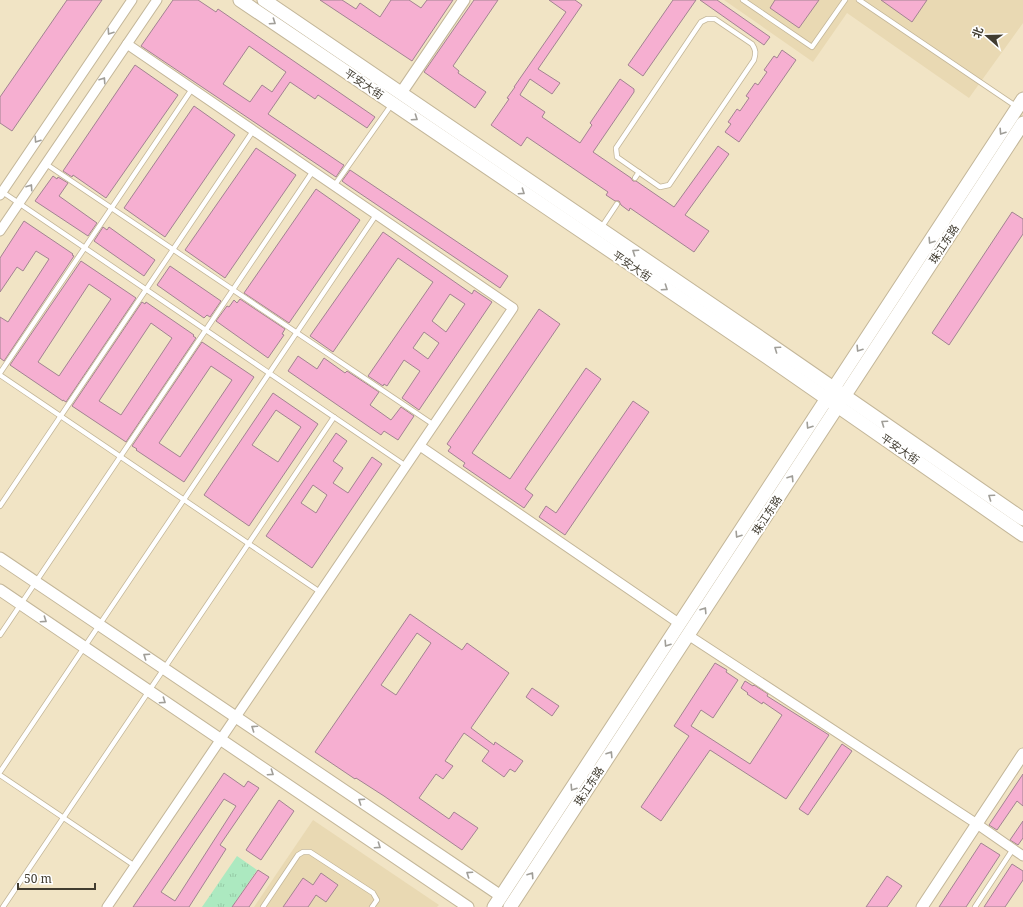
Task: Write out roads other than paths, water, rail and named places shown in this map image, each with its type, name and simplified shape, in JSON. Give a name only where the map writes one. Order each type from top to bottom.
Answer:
[{"type":"main road","name":"平安大街","points":[[240,0],[392,103],[835,397],[1023,519]]},
{"type":"main road","name":"平安大街","points":[[264,0],[600,228],[835,397],[1023,535]]},
{"type":"main road","name":"珠江东路","points":[[510,907],[688,635],[835,397],[1020,103]]},
{"type":"main road","name":"珠江东路","points":[[835,397],[1023,123]]},
{"type":"main road","points":[[498,902],[680,624],[835,397]]},
{"type":"street","points":[[1,192],[132,0]]},
{"type":"street","points":[[0,231],[157,0]]},
{"type":"street","points":[[401,93],[464,0]]},
{"type":"street","points":[[107,907],[513,308],[127,44]]},
{"type":"street","points":[[420,446],[680,624]]},
{"type":"street","points":[[0,558],[236,716],[498,902]]},
{"type":"street","points":[[0,590],[468,907]]},
{"type":"street","points":[[688,635],[977,824],[1023,856]]},
{"type":"street","points":[[922,907],[1023,754]]},
{"type":"lane","points":[[743,0],[812,47],[845,0]]},
{"type":"lane","points":[[859,0],[1020,103]]},
{"type":"lane","points":[[715,18],[752,44],[756,54],[754,60],[669,185],[660,186],[639,172],[617,157],[616,148],[701,22],[707,19],[715,18]]},
{"type":"lane","points":[[192,89],[0,374],[320,592]]},
{"type":"lane","points":[[334,186],[392,103]]},
{"type":"lane","points":[[0,506],[253,131]]},
{"type":"lane","points":[[46,164],[434,425]]},
{"type":"lane","points":[[0,635],[313,171]]},
{"type":"lane","points":[[635,178],[639,172]]},
{"type":"lane","points":[[1,192],[406,466]]},
{"type":"lane","points":[[600,228],[617,204]]},
{"type":"lane","points":[[135,866],[63,818],[0,773],[377,215]]},
{"type":"lane","points":[[3,907],[334,417]]},
{"type":"lane","points":[[975,907],[1013,849]]},
{"type":"lane","points":[[263,907],[298,855],[303,852],[310,852],[373,893],[377,900],[372,907]]}]
